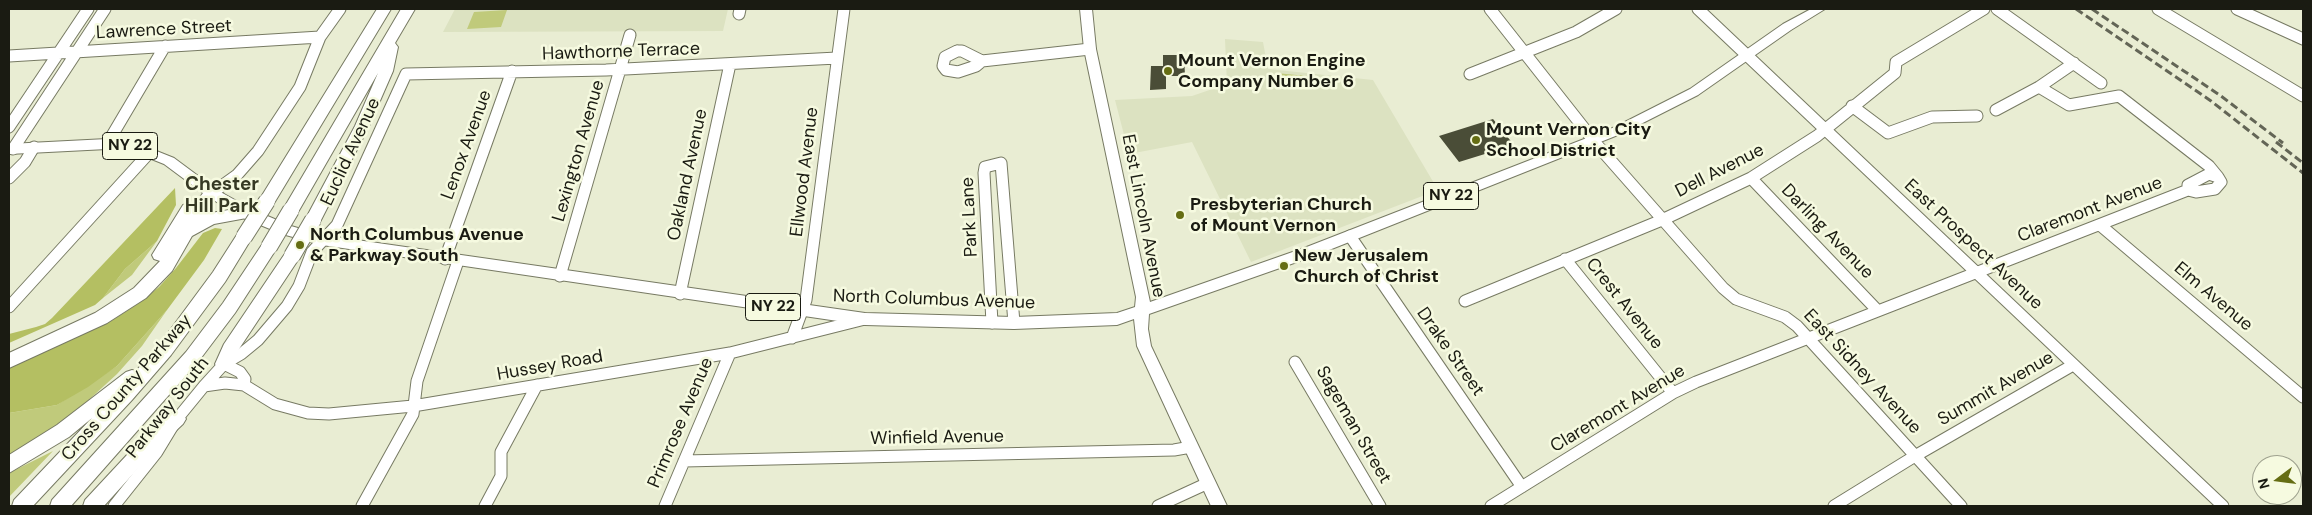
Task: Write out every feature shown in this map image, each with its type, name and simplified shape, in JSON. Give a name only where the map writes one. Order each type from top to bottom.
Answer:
[{"type":"highway","name":"Cross County Parkway","points":[[21,506],[126,394],[164,350],[215,283],[384,9]]},
{"type":"highway","name":"Cross County Parkway","points":[[59,506],[196,351],[241,292],[408,9]]},
{"type":"highway","points":[[224,364],[230,349],[292,256],[346,160],[386,71],[394,34]]},
{"type":"highway","points":[[9,361],[100,318],[131,300],[154,280],[166,266],[203,204],[212,193]]},
{"type":"highway","points":[[9,349],[92,312],[124,294],[154,264],[185,214],[212,193]]},
{"type":"highway","points":[[187,233],[199,223],[211,218],[246,213]]},
{"type":"highway","points":[[9,465],[63,431],[164,350]]},
{"type":"highway","points":[[92,506],[145,448],[177,419]]},
{"type":"main road","name":"East Lincoln Avenue","points":[[1086,9],[1090,49],[1142,297],[1141,329],[1144,346],[1219,506]]},
{"type":"main road","name":"North Columbus Avenue","points":[[11,149],[107,144],[150,152],[169,161],[212,193],[246,213],[287,230],[322,240],[452,260],[865,319],[1014,323],[1117,319],[1142,312],[1350,236],[1593,140],[1676,102],[1748,56],[1787,27],[1819,9]]},
{"type":"street","points":[[9,127],[88,9]]},
{"type":"street","points":[[11,149],[105,9]]},
{"type":"street","points":[[212,193],[237,175],[258,151],[300,87],[320,37],[340,9]]},
{"type":"street","name":"Ellwood Avenue","points":[[792,338],[806,300],[844,9]]},
{"type":"street","name":"East Sidney Avenue","points":[[1490,9],[1593,140],[1723,288],[1736,299],[1784,316],[1809,338],[1961,506]]},
{"type":"street","points":[[1470,74],[1526,54],[1576,32],[1616,9]]},
{"type":"street","name":"East Prospect Avenue","points":[[1698,9],[2223,506]]},
{"type":"street","name":"Dell Avenue","points":[[1465,301],[1662,220],[1751,178],[1825,129],[1895,73],[1896,62],[1984,9]]},
{"type":"street","points":[[1997,9],[2101,83]]},
{"type":"street","points":[[2158,9],[2303,96]]},
{"type":"street","points":[[2237,9],[2303,39]]},
{"type":"street","name":"Lexington Avenue","points":[[560,276],[630,35]]},
{"type":"street","name":"Lawrence Street","points":[[9,56],[320,37]]},
{"type":"street","points":[[107,144],[165,46]]},
{"type":"street","points":[[982,61],[1090,49]]},
{"type":"street","name":"Hawthorne Terrace","points":[[406,74],[621,69],[837,58]]},
{"type":"street","points":[[1996,110],[2039,87],[2074,63]]},
{"type":"street","name":"Oakland Avenue","points":[[680,294],[730,64]]},
{"type":"street","name":"Lenox Avenue","points":[[362,506],[401,439],[413,414],[417,381],[452,260],[512,71]]},
{"type":"street","name":"Euclid Avenue","points":[[322,240],[337,225],[406,74]]},
{"type":"street","points":[[2039,87],[2069,105],[2119,96],[2209,166],[2218,177]]},
{"type":"street","points":[[1852,106],[1888,133],[1932,117],[1977,116]]},
{"type":"street","points":[[9,178],[25,162],[34,147]]},
{"type":"street","points":[[9,307],[150,152]]},
{"type":"street","name":"Park Lane","points":[[992,323],[984,172],[985,167],[996,163],[1014,323]]},
{"type":"street","name":"Claremont Avenue","points":[[1491,506],[1673,393],[1696,382],[2188,190],[2196,192],[2215,189],[2221,182],[2218,177],[2209,174],[2197,178],[2188,186],[2188,190]]},
{"type":"street","name":"Darling Avenue","points":[[1751,178],[1877,310]]},
{"type":"street","name":"Elm Avenue","points":[[2100,225],[2303,397]]},
{"type":"street","name":"Drake Street","points":[[1350,236],[1522,487]]},
{"type":"street","name":"Parkway South","points":[[114,506],[157,452],[177,419],[204,386],[224,364],[241,354],[271,326],[294,295],[312,252],[322,240]]},
{"type":"street","name":"Crest Avenue","points":[[1565,259],[1673,393]]},
{"type":"street","name":"Hussey Road","points":[[204,386],[224,382],[244,385],[275,404],[308,413],[330,414],[413,406],[730,353],[865,319]]},
{"type":"street","name":"Primrose Avenue","points":[[665,506],[730,353]]},
{"type":"street","name":"Sageman Street","points":[[1295,362],[1380,506]]},
{"type":"street","name":"Hussey Road","points":[[224,364],[240,372],[245,379],[244,385]]},
{"type":"street","name":"Summit Avenue","points":[[1834,506],[1915,456],[2073,365]]},
{"type":"street","points":[[485,506],[501,476],[501,452],[537,386]]},
{"type":"street","name":"Winfield Avenue","points":[[684,461],[1174,450],[1191,447]]},
{"type":"street","points":[[1158,506],[1208,482]]},
{"type":"shaded area","points":[[455,9],[728,9],[723,31],[443,32]]},
{"type":"shaded area","points":[[1225,39],[1263,42],[1268,69],[1373,80],[1438,190],[1251,262],[1192,142],[1129,154],[1115,100],[1192,96],[1227,84]]},
{"type":"green space","points":[[507,10],[501,27],[467,29],[474,12]]},
{"type":"green space","points":[[1276,73],[1317,77],[1316,89],[1274,85]]},
{"type":"green space","points":[[175,188],[176,205],[157,241],[125,269],[103,298],[95,305],[9,343],[9,334],[45,324],[52,318]]},
{"type":"green space","points":[[215,228],[222,229],[204,260],[167,310],[117,366],[88,387],[57,405],[9,413],[9,367],[111,321],[139,303],[159,287],[203,233]]},
{"type":"green space","points":[[157,241],[132,275],[103,298],[125,269]]},
{"type":"green space","points":[[167,310],[142,346],[117,374],[80,408],[39,441],[9,457],[9,413],[57,405],[117,366]]},
{"type":"green space","points":[[53,451],[9,497],[9,473]]},
{"type":"building","name":"Mount Vernon Engine Company Number 6","points":[[1163,55],[1184,55],[1185,76],[1166,76],[1166,89],[1150,90],[1151,66],[1163,66]]},
{"type":"building","name":"Mount Vernon City School District","points":[[1493,119],[1514,145],[1459,162],[1439,136]]},
{"type":"railway","points":[[2076,9],[2211,101],[2303,173]]},
{"type":"railway","points":[[2092,9],[2221,96],[2283,143]]},
{"type":"railway","points":[[2276,142],[2303,163]]},
{"type":"place","name":"Mount Vernon Engine Company Number 6","points":[[1168,71]]},
{"type":"place","name":"Mount Vernon City School District","points":[[1476,140]]},
{"type":"place","name":"Presbyterian Church of Mount Vernon","points":[[1180,215]]},
{"type":"place","name":"North Columbus Avenue & Parkway South","points":[[300,245]]},
{"type":"place","name":"New Jerusalem Church of Christ","points":[[1284,266]]},
{"type":"district","name":"Chester Hill Park","points":[[222,196]]}]
